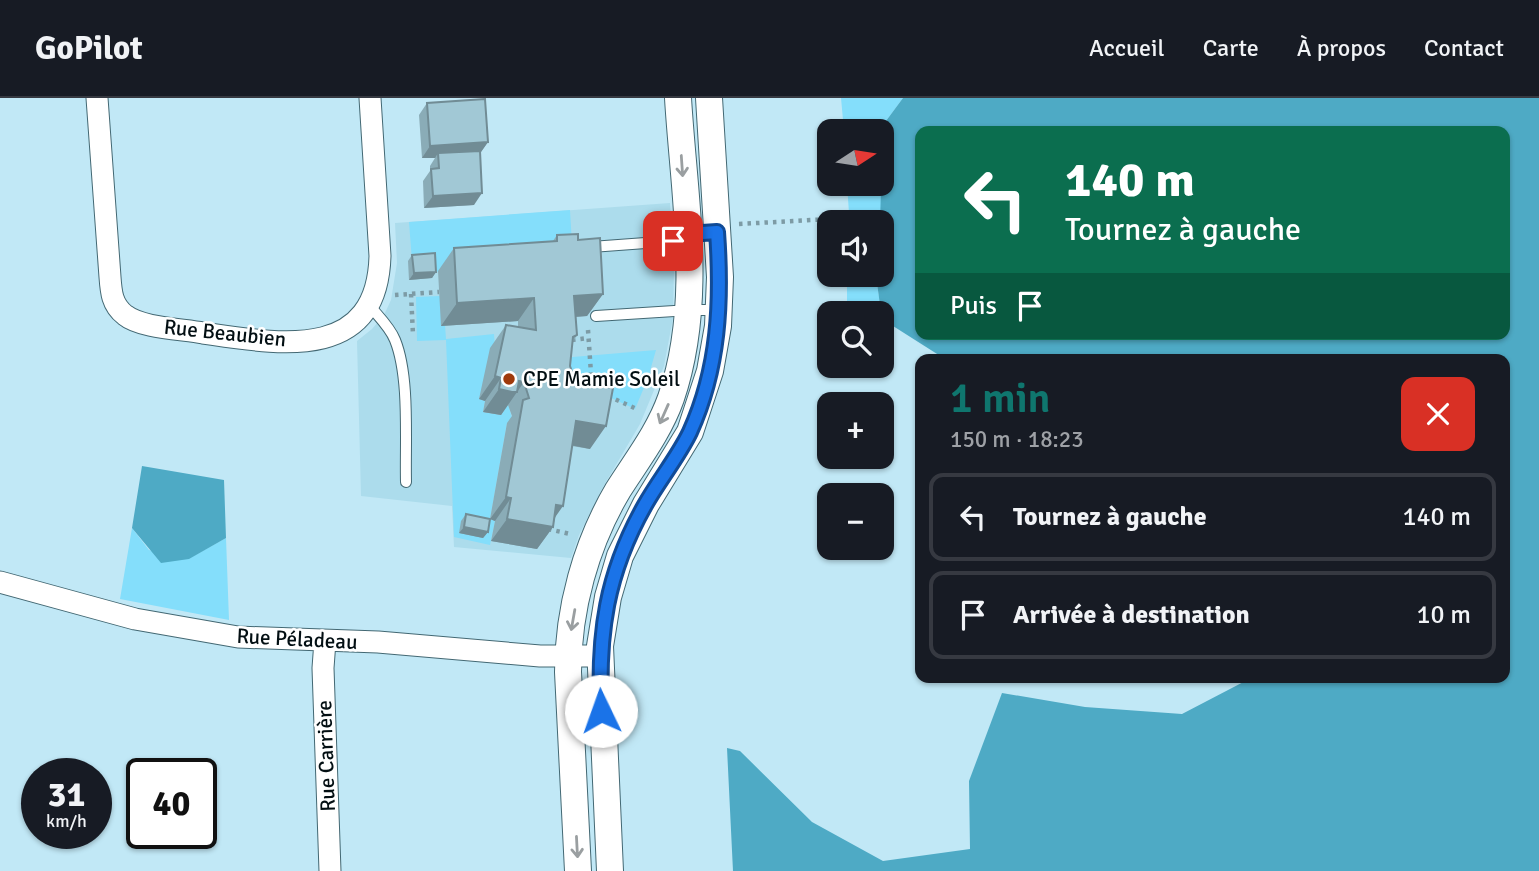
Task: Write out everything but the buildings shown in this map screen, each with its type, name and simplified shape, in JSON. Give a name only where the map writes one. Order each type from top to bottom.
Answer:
[{"type":"street","name":"Rue Beaubien","points":[[97,98],[111,294],[116,307],[127,317],[146,324],[237,338],[298,341],[338,334],[353,325],[369,305],[379,279],[380,256],[370,98]]},
{"type":"street","points":[[578,871],[568,656],[577,594],[590,549],[617,492],[663,417],[683,356],[690,310],[688,234],[678,98]]},
{"type":"street","points":[[610,871],[600,656],[608,597],[620,556],[646,504],[690,432],[710,371],[720,310],[724,228],[709,98]]},
{"type":"street","name":"Rue Péladeau","points":[[0,582],[125,617],[238,637],[600,656]]},
{"type":"street","name":"Rue Carrière","points":[[325,641],[330,871]]},
{"type":"lane","points":[[591,247],[673,241],[688,234],[724,228]]},
{"type":"lane","points":[[369,305],[390,331],[401,363],[406,482]]},
{"type":"lane","points":[[596,316],[720,310]]},
{"type":"path","points":[[724,228],[817,221]]},
{"type":"path","points":[[392,295],[439,292]]},
{"type":"path","points":[[411,294],[414,340]]},
{"type":"path","points":[[588,327],[592,389]]},
{"type":"path","points":[[569,340],[588,338]]},
{"type":"path","points":[[580,391],[592,389],[645,413]]},
{"type":"path","points":[[547,529],[579,535]]},
{"type":"shaded area","points":[[841,98],[903,98],[887,119],[843,119]]},
{"type":"shaded area","points":[[903,98],[1539,98],[1539,871],[733,871],[727,748],[740,751],[812,822],[883,861],[970,849],[969,781],[1002,693],[1085,707],[1182,714],[1241,683],[1510,683],[1510,354],[937,354],[915,340],[1510,340],[1510,126],[915,126],[915,340],[894,327],[894,301],[880,301],[878,287],[894,287],[894,210],[880,210],[881,196],[894,196],[894,119],[887,119]]},
{"type":"shaded area","points":[[848,196],[882,196],[882,210],[849,210]]},
{"type":"shaded area","name":"CPE Mamie Soleil","points":[[670,203],[674,267],[673,318],[664,366],[640,424],[603,487],[579,535],[571,558],[454,547],[452,506],[361,496],[357,341],[384,315],[391,300],[397,263],[395,223]]},
{"type":"shaded area","points":[[570,210],[573,262],[431,272],[412,261],[409,222]]},
{"type":"shaded area","points":[[847,287],[878,287],[879,301],[847,301]]},
{"type":"shaded area","points":[[440,296],[442,326],[445,325],[446,339],[494,334],[495,348],[479,399],[485,401],[483,412],[501,415],[508,404],[513,421],[507,423],[490,519],[495,521],[490,545],[454,537],[446,340],[417,341],[416,297]]},
{"type":"shaded area","points":[[656,350],[635,409],[592,389],[558,395],[561,358]]},
{"type":"shaded area","points":[[142,466],[224,480],[226,538],[189,559],[161,563],[132,528]]},
{"type":"shaded area","points":[[132,528],[149,550],[188,559],[226,538],[229,620],[120,599]]},
{"type":"place","name":"CPE Mamie Soleil","points":[[509,379]]},
{"type":"route","points":[[601,711],[600,646],[614,575],[629,535],[690,432],[710,371],[718,326],[720,277],[717,232],[688,234],[673,241]]}]
